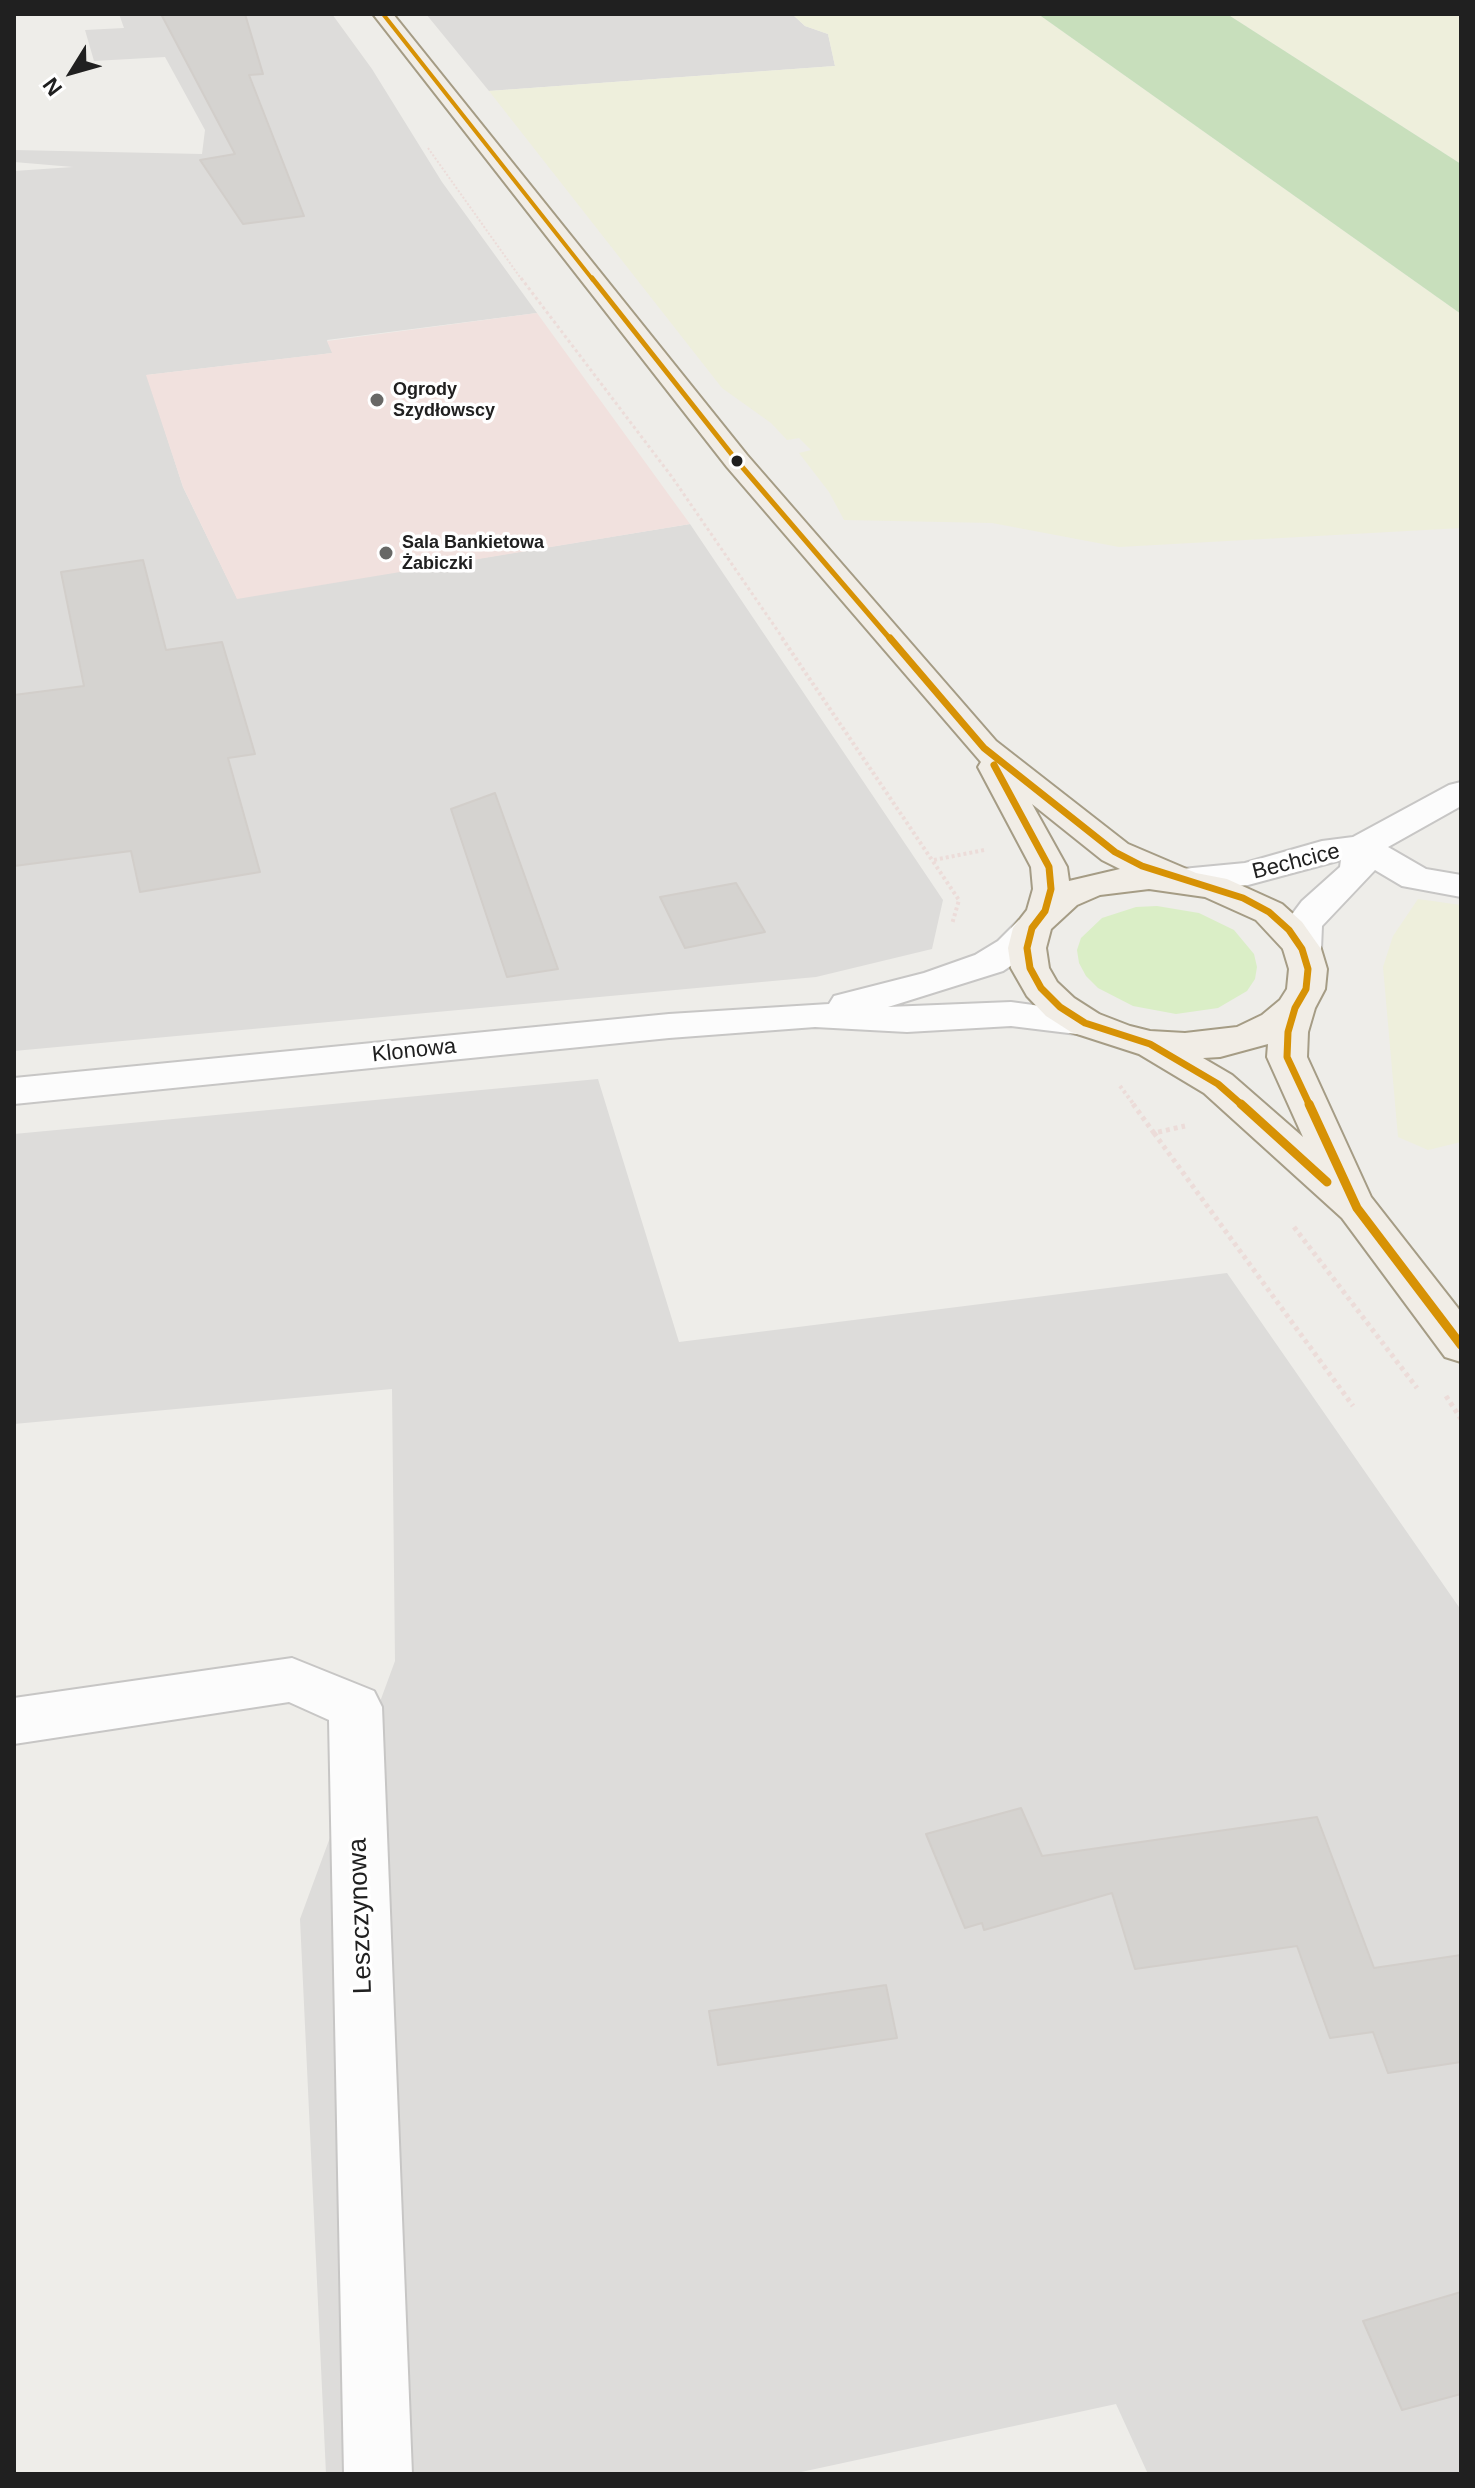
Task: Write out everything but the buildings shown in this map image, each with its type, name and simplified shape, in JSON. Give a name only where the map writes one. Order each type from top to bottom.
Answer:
[{"type":"main road","points":[[383,14],[737,461],[984,748],[1115,852],[1142,866],[1214,887],[1269,912],[1289,930],[1302,949],[1308,969],[1306,989],[1295,1008],[1288,1032],[1287,1057],[1357,1208]]},
{"type":"main road","points":[[984,748],[1049,867],[1051,889],[1027,948],[1030,968],[1041,988],[1060,1007],[1085,1023],[1116,1035],[1150,1044],[1185,1046],[1220,1044],[1251,1036],[1276,1024],[1295,1008]]},
{"type":"main road","points":[[1038,920],[1064,897],[1118,880],[1182,880]]},
{"type":"main road","points":[[1150,1044],[1218,1084],[1357,1208],[1461,1345]]},
{"type":"street","name":"Bechcice","points":[[1182,880],[1248,874],[1322,852],[1362,847],[1461,792]]},
{"type":"street","name":"Bechcice","points":[[1302,949],[1303,925],[1315,909],[1357,871],[1362,847]]},
{"type":"street","points":[[1362,847],[1415,878],[1461,886]]},
{"type":"street","name":"Klonowa","points":[[815,1015],[938,981],[989,963],[1011,949],[1038,920]]},
{"type":"street","name":"Klonowa","points":[[14,1091],[669,1026],[815,1015],[907,1020],[1011,1014],[1085,1023]]},
{"type":"street","name":"Leszczynowa","points":[[14,1721],[292,1680],[355,1707],[378,2474]]},
{"type":"path","points":[[426,144],[535,298],[672,477],[934,860],[959,900],[951,926]]},
{"type":"path","points":[[934,860],[990,849]]},
{"type":"path","points":[[1154,1133],[1353,1406]]},
{"type":"path","points":[[1291,1223],[1417,1388]]},
{"type":"path","points":[[1442,1392],[1461,1419]]},
{"type":"shaded area","points":[[119,14],[332,14],[372,69],[442,182],[537,313],[327,340],[333,353],[147,375],[183,487],[237,598],[690,524],[943,900],[932,949],[816,977],[14,1051],[14,171],[73,167],[14,162],[14,150],[202,154],[205,130],[165,57],[94,61],[85,30],[124,28]]},
{"type":"shaded area","points":[[426,14],[792,14],[805,26],[828,34],[835,66],[489,91]]},
{"type":"shaded area","points":[[537,313],[690,524],[237,599],[183,487],[146,375],[332,353],[327,341]]},
{"type":"shaded area","points":[[598,1079],[679,1342],[1227,1273],[1461,1610],[1461,2474],[1148,2474],[1116,2404],[792,2474],[326,2474],[300,1919],[395,1661],[392,1389],[14,1424],[14,1134]]},
{"type":"green space","points":[[792,14],[1038,14],[1461,314],[1461,528],[1119,547],[992,523],[844,520],[829,492],[799,453],[811,450],[799,438],[787,440],[771,423],[722,388],[489,91],[835,66],[828,34],[805,26]]},
{"type":"green space","points":[[1038,14],[1227,14],[1461,164],[1461,314]]},
{"type":"green space","points":[[1227,14],[1461,14],[1461,164]]},
{"type":"green space","points":[[1418,899],[1461,905],[1461,1142],[1428,1150],[1398,1137],[1383,967],[1393,936]]},
{"type":"green space","points":[[1157,906],[1199,913],[1234,930],[1254,954],[1257,967],[1255,979],[1247,991],[1218,1008],[1176,1014],[1133,1006],[1098,988],[1079,963],[1077,950],[1081,938],[1102,918],[1136,907]]},
{"type":"transit line","points":[[383,14],[737,461],[984,748],[1115,852],[1142,866],[1243,898],[1269,912],[1289,930],[1302,949],[1308,969],[1306,989],[1295,1008],[1288,1032],[1287,1057],[1357,1208],[1461,1345]]},
{"type":"transit line","points":[[994,765],[1049,867],[1051,889],[1045,911],[1032,928],[1027,948],[1030,968],[1041,988],[1060,1007],[1085,1023],[1150,1044],[1218,1084],[1327,1182]]},
{"type":"place","name":"Ogrody Szydłowscy","points":[[377,400]]},
{"type":"place","name":"Sala Bankietowa Żabiczki","points":[[386,553]]}]
